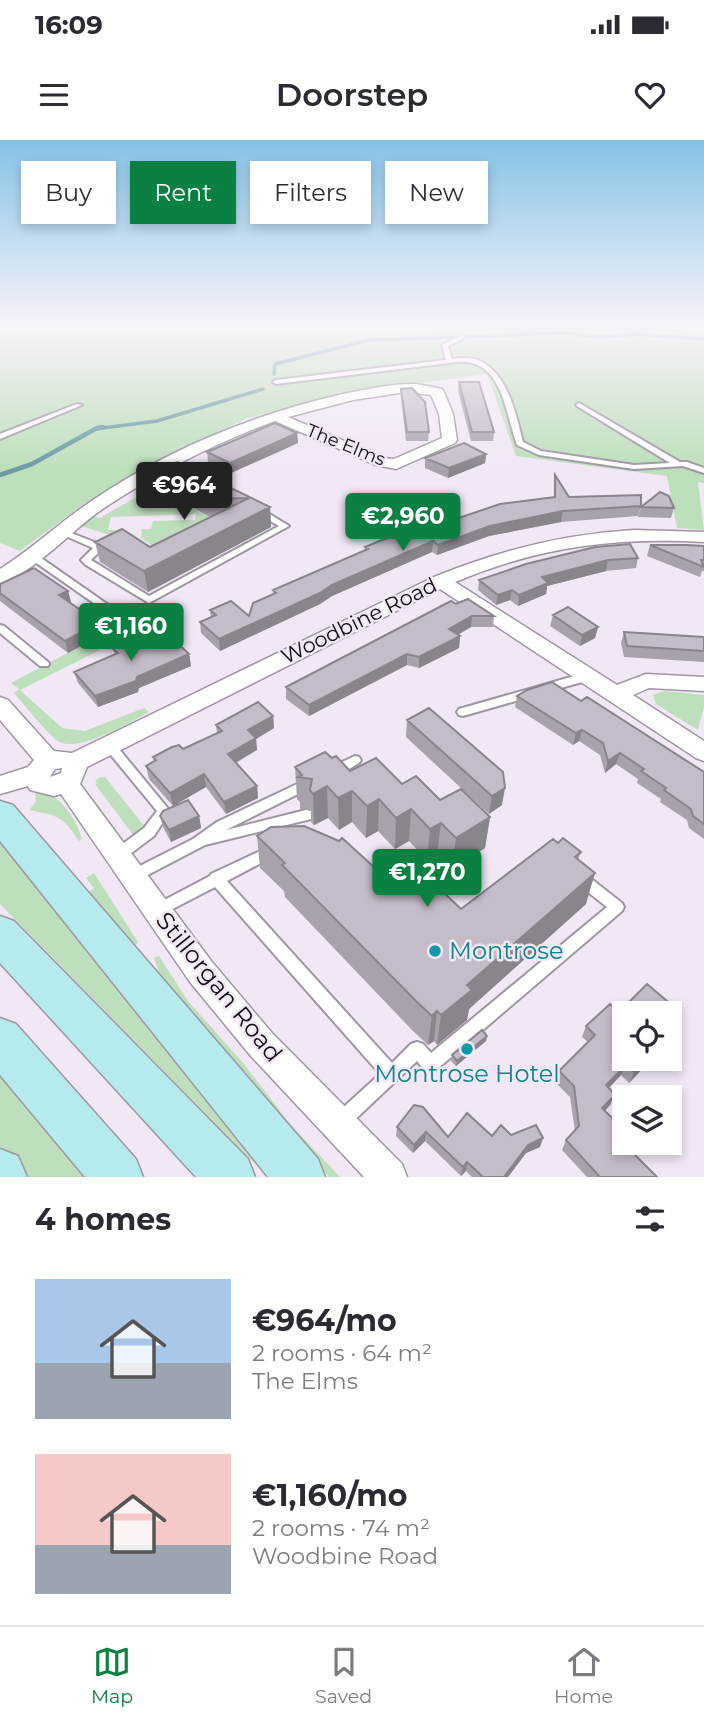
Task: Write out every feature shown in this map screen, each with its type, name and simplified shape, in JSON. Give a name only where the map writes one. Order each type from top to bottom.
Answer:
[{"type":"main road","points":[[0,815],[300,1177]]},
{"type":"main road","points":[[0,934],[230,1177]]},
{"type":"main road","points":[[0,1040],[118,1177]]},
{"type":"street","name":"The Elms","points":[[0,577],[96,506],[163,473],[217,437],[275,416],[366,394],[422,388],[437,392],[446,415],[450,440],[396,464],[381,462],[275,416]]},
{"type":"street","name":"Woodbine Road","points":[[0,785],[56,770],[110,746],[441,581],[503,556],[586,537],[636,534],[704,537]]},
{"type":"street","points":[[441,581],[704,752]]},
{"type":"street","points":[[614,695],[646,681],[704,684]]},
{"type":"street","name":"Stillorgan Road","points":[[0,705],[56,770],[201,972],[261,1044],[389,1177]]},
{"type":"lane","points":[[276,382],[339,374]]},
{"type":"lane","points":[[493,374],[503,392],[524,448],[539,453],[634,467],[691,464],[704,471]]},
{"type":"lane","points":[[0,437],[79,405]]},
{"type":"lane","points":[[579,405],[678,464]]},
{"type":"lane","points":[[63,533],[99,547],[87,556],[86,560],[149,600],[285,526],[248,505]]},
{"type":"lane","points":[[30,557],[122,618]]},
{"type":"lane","points":[[0,628],[44,664]]},
{"type":"lane","points":[[463,712],[585,677]]},
{"type":"lane","points":[[110,746],[164,811],[125,866]]},
{"type":"lane","points":[[198,843],[222,826],[355,760]]},
{"type":"lane","points":[[125,866],[198,843],[306,815]]},
{"type":"lane","points":[[158,910],[271,851],[281,850]]},
{"type":"lane","points":[[337,1125],[416,1050],[430,1064],[617,907],[570,870]]},
{"type":"lane","points":[[216,878],[391,1074]]},
{"type":"green space","points":[[0,374],[484,374],[339,394],[248,418],[179,450],[85,503],[20,551],[0,543]]},
{"type":"green space","points":[[487,374],[704,374],[704,483],[698,482],[704,530],[677,528],[667,476],[516,456]]},
{"type":"green space","points":[[163,476],[151,482],[151,487],[219,522],[163,553],[141,538],[142,529],[151,529],[153,521],[195,520],[196,514],[111,517],[108,530],[118,530],[116,537],[78,525],[89,515],[100,518],[145,492],[139,484],[150,477]]},
{"type":"green space","points":[[90,641],[100,650],[20,690],[62,728],[85,731],[144,708],[149,712],[104,735],[67,744],[58,741],[41,725],[14,693],[19,689],[11,683]]},
{"type":"green space","points":[[664,691],[704,695],[698,730],[656,704],[653,695]]},
{"type":"green space","points":[[105,777],[145,827],[134,836],[95,784],[95,780]]},
{"type":"green space","points":[[39,789],[66,808],[82,839],[79,841],[58,818],[29,810],[36,802],[35,792]]},
{"type":"green space","points":[[0,838],[285,1177],[268,1177],[0,904]]},
{"type":"green space","points":[[94,873],[138,942],[134,947],[89,892],[94,888],[86,878]]},
{"type":"green space","points":[[159,956],[188,1001],[244,1064],[291,1125],[340,1177],[329,1177],[159,973],[154,958]]},
{"type":"green space","points":[[0,1074],[85,1177],[28,1177],[0,1147]]},
{"type":"building","points":[[459,382],[479,382],[494,432],[472,432]]},
{"type":"building","points":[[412,388],[425,402],[429,432],[407,432],[401,389]]},
{"type":"building","points":[[275,423],[297,433],[230,463],[207,452]]},
{"type":"building","points":[[464,443],[486,454],[449,468],[425,458]]},
{"type":"building","points":[[177,462],[270,507],[144,571],[95,542],[122,529],[150,547],[249,498],[212,499],[158,471]]},
{"type":"building","points":[[555,475],[569,497],[641,495],[641,506],[563,511],[490,526],[438,545],[433,541],[219,639],[200,622],[216,615],[210,610],[231,601],[249,616],[253,603],[276,593],[273,590],[368,549],[365,547],[438,517],[444,523],[500,504],[555,497]]},
{"type":"building","points":[[660,492],[669,496],[674,508],[641,507]]},
{"type":"building","points":[[630,544],[638,558],[608,560],[542,577],[548,583],[519,595],[512,590],[498,595],[479,580],[526,564],[595,547]]},
{"type":"building","points":[[650,545],[704,546],[704,560],[701,560],[704,567]]},
{"type":"building","points":[[34,568],[68,591],[59,595],[99,623],[65,641],[0,593],[0,584]]},
{"type":"building","points":[[468,599],[494,616],[472,616],[449,629],[460,636],[419,657],[407,654],[309,705],[286,687],[451,601],[456,604]]},
{"type":"building","points":[[568,607],[598,627],[582,635],[553,615]]},
{"type":"building","points":[[150,631],[159,637],[165,635],[170,640],[173,639],[189,654],[137,677],[136,681],[95,696],[74,672],[118,653],[113,649]]},
{"type":"building","points":[[624,632],[704,637],[704,651],[627,646]]},
{"type":"building","points":[[552,682],[581,701],[587,697],[704,772],[704,824],[693,816],[691,809],[641,771],[644,769],[620,753],[608,761],[603,743],[582,730],[576,733],[517,696]]},
{"type":"building","points":[[258,702],[273,716],[248,730],[256,738],[228,754],[257,786],[224,802],[204,774],[170,793],[146,766],[156,760],[153,757],[172,747],[179,745],[183,749],[222,731],[216,725]]},
{"type":"building","points":[[429,708],[503,772],[505,788],[492,796],[407,720]]},
{"type":"building","points":[[325,752],[332,758],[336,756],[350,771],[376,758],[402,784],[416,776],[440,800],[461,789],[490,817],[456,838],[441,823],[430,829],[411,809],[396,818],[379,799],[367,806],[352,791],[338,798],[327,786],[313,794],[310,790],[312,779],[298,777],[302,775],[295,767]]},
{"type":"building","points":[[188,800],[199,816],[169,830],[160,816],[163,811]]},
{"type":"building","name":"Montrose","points":[[304,826],[339,841],[342,838],[375,868],[398,852],[402,853],[461,909],[553,839],[558,843],[563,838],[581,852],[575,857],[595,873],[467,985],[472,990],[441,1015],[437,1011],[432,1016],[282,865],[285,863],[257,836],[271,827]]},
{"type":"building","points":[[647,984],[667,1001],[630,1001]]},
{"type":"building","points":[[610,1004],[612,1071],[620,1071],[606,1085],[612,1092],[612,1098],[602,1108],[612,1118],[612,1155],[635,1155],[657,1177],[600,1177],[566,1140],[579,1126],[574,1086],[559,1071],[595,1035],[586,1026]]},
{"type":"building","points":[[482,1030],[487,1036],[457,1061],[452,1055]]},
{"type":"building","points":[[414,1105],[423,1107],[448,1137],[467,1113],[492,1136],[501,1125],[511,1135],[536,1125],[543,1138],[528,1145],[504,1177],[483,1177],[467,1162],[463,1167],[426,1132],[414,1145],[397,1127]]},
{"type":"waterway","points":[[95,429],[157,421],[263,389]]},
{"type":"waterway","points":[[95,429],[103,427]]},
{"type":"waterway","points":[[0,475],[32,464],[95,429]]},
{"type":"place","name":"Montrose","points":[[435,951]]},
{"type":"place","name":"Montrose Hotel","points":[[467,1049]]}]
